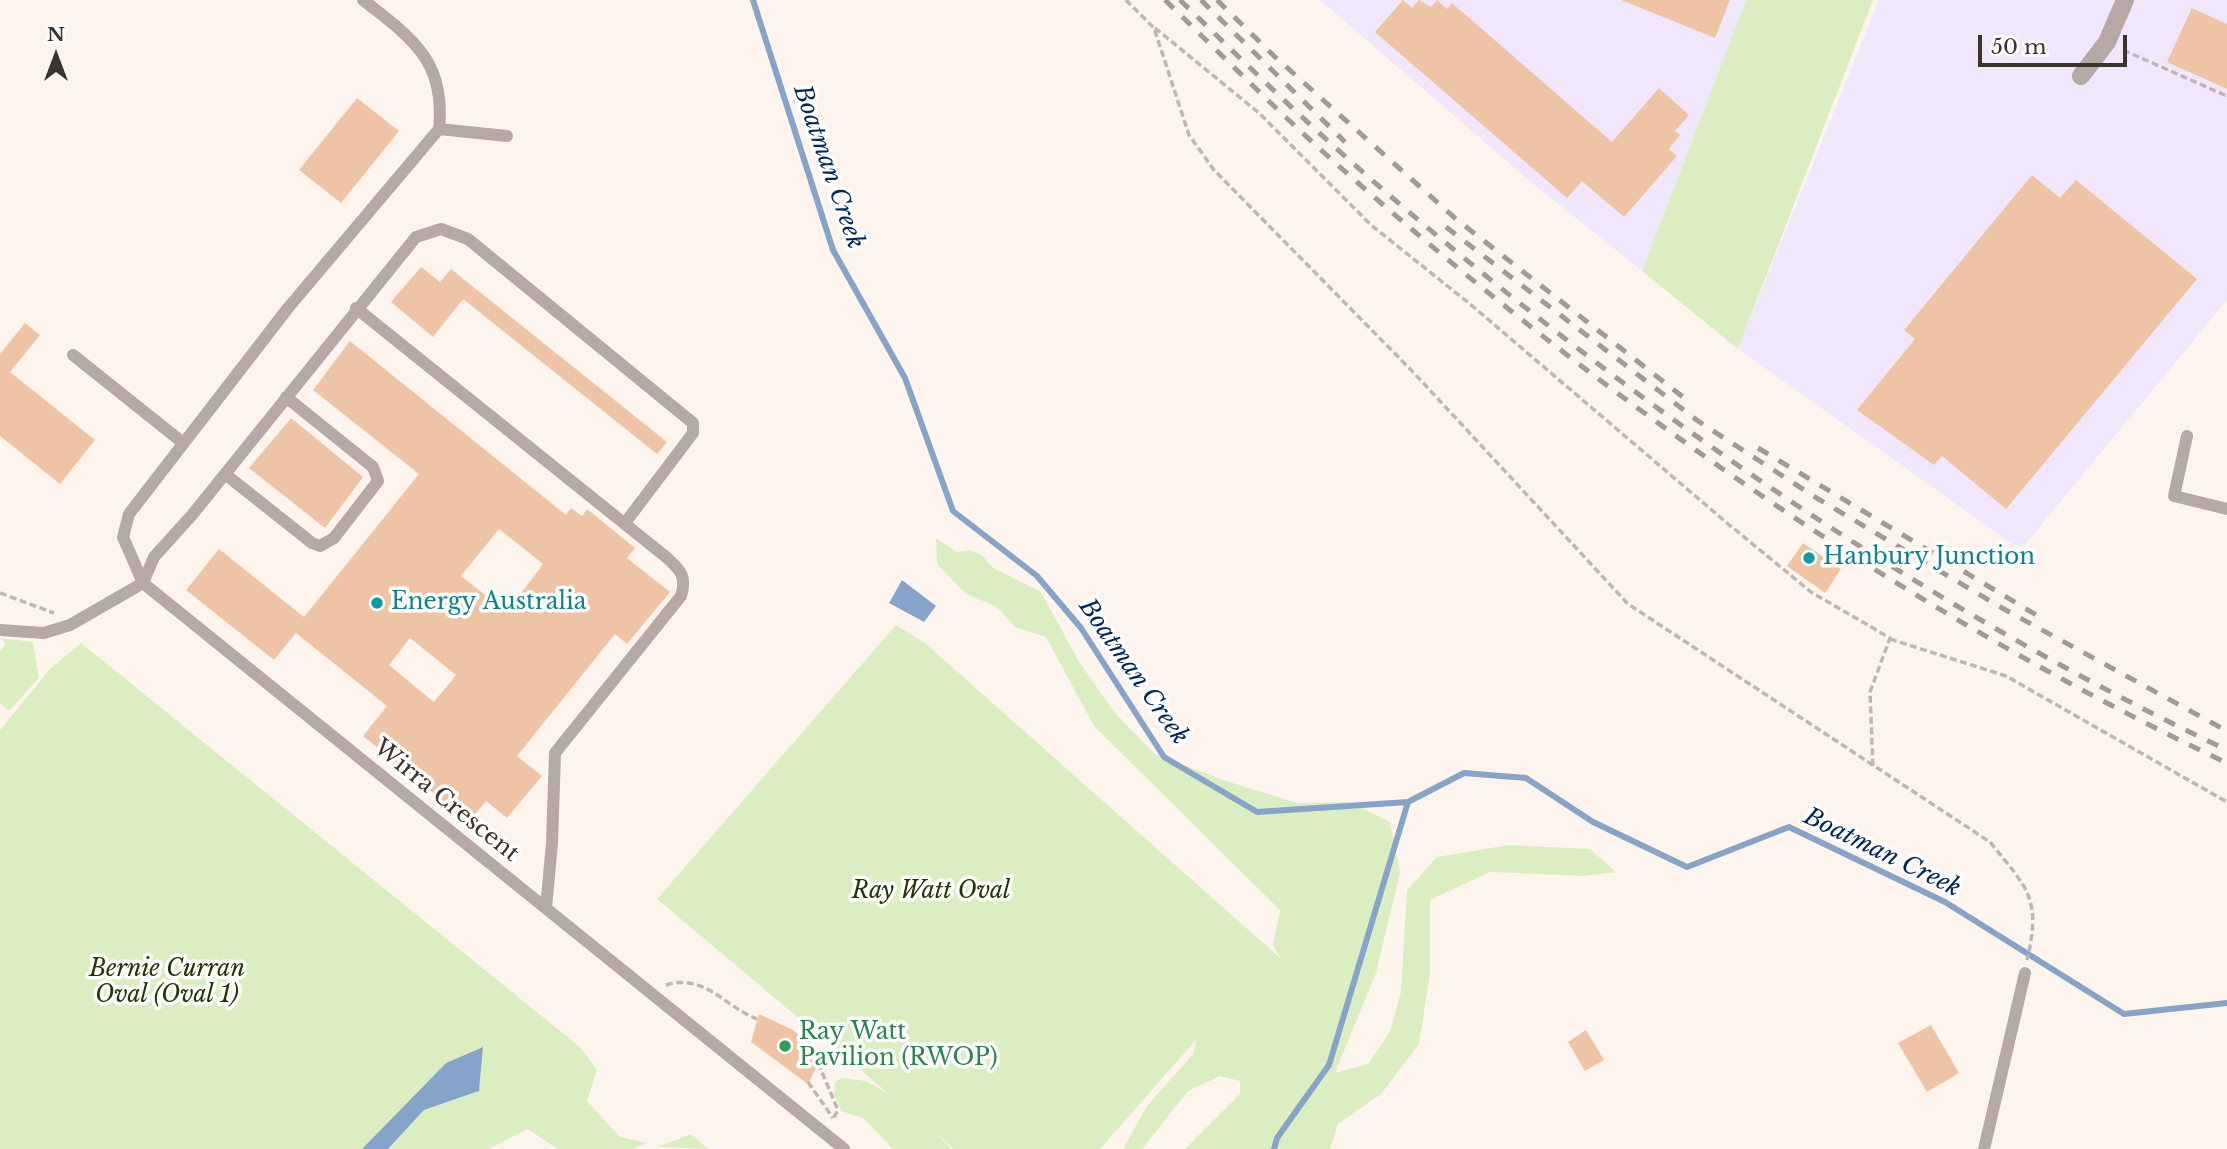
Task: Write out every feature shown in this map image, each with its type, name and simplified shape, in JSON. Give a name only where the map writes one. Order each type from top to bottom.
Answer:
[{"type":"street","points":[[2081,76],[2107,42],[2126,0]]},
{"type":"lane","points":[[143,583],[123,537],[129,514],[181,442],[288,308],[439,129],[441,111],[435,72],[414,40],[363,0]]},
{"type":"lane","points":[[439,129],[507,136]]},
{"type":"lane","points":[[0,630],[44,633],[70,625],[143,583],[154,557],[225,474],[356,308],[416,237],[441,229],[468,239],[693,423],[694,433],[625,523]]},
{"type":"lane","points":[[356,308],[625,523],[681,570],[685,582],[681,596],[555,752],[552,843],[546,908]]},
{"type":"lane","points":[[73,355],[181,442]]},
{"type":"lane","points":[[225,474],[312,543],[320,546],[334,538],[378,481],[376,475],[373,467],[286,397]]},
{"type":"lane","points":[[2187,436],[2174,496],[2227,509]]},
{"type":"lane","name":"Wirra Crescent","points":[[143,583],[844,1149]]},
{"type":"lane","points":[[1984,1149],[2025,973]]},
{"type":"path","points":[[1126,0],[1154,28],[1259,113],[1371,225],[1480,313],[1811,592],[1890,638],[2006,676],[2227,802]]},
{"type":"path","points":[[1154,28],[1189,135],[1214,170],[1414,373],[1628,604],[1990,842],[2028,890],[2035,930],[2025,973]]},
{"type":"path","points":[[2107,42],[2227,96]]},
{"type":"path","points":[[0,593],[41,610],[65,615]]},
{"type":"path","points":[[1874,767],[1870,692],[1890,638]]},
{"type":"path","points":[[653,995],[666,985],[683,980],[703,987],[757,1019]]},
{"type":"path","points":[[818,1063],[838,1110],[826,1134]]},
{"type":"path","points":[[808,1082],[833,1119]]},
{"type":"shaded area","points":[[1320,0],[1746,0],[1642,271],[1533,184]]},
{"type":"shaded area","points":[[1879,0],[2227,0],[2227,300],[2023,547],[2011,543],[1738,349]]},
{"type":"green space","points":[[1746,0],[1873,0],[1738,349],[1642,271]]},
{"type":"green space","name":"Ray Watt Oval","points":[[936,538],[957,552],[970,550],[982,555],[993,568],[1041,592],[1078,660],[1114,712],[1155,754],[1223,780],[1297,803],[1350,802],[1390,822],[1400,873],[1376,973],[1335,1073],[1368,1064],[1390,1032],[1401,992],[1407,890],[1437,857],[1509,845],[1590,849],[1616,872],[1583,876],[1490,872],[1430,900],[1430,974],[1419,1044],[1381,1094],[1338,1124],[1330,1149],[1185,1149],[1240,1094],[1240,1081],[1220,1076],[1188,1091],[1142,1149],[1123,1149],[1147,1106],[1193,1054],[1196,1040],[1100,1149],[954,1149],[926,1125],[952,1149],[893,1149],[863,1118],[841,1111],[834,1094],[835,1082],[841,1078],[866,1081],[889,1094],[657,899],[896,625],[925,643],[1280,958],[1273,945],[1280,910],[1094,726],[1046,637],[1015,627],[997,607],[966,594],[937,564]]},
{"type":"green space","points":[[0,638],[33,642],[39,678],[9,711],[0,703],[0,651],[6,644]]},
{"type":"green space","name":"Bernie Curran Oval (Oval 1)","points":[[81,643],[580,1047],[597,1070],[587,1101],[620,1137],[648,1143],[631,1149],[557,1149],[528,1129],[489,1149],[388,1149],[424,1110],[479,1091],[482,1047],[446,1063],[362,1149],[0,1149],[0,730],[50,669]]},
{"type":"green space","points":[[691,1134],[708,1149],[657,1147]]},
{"type":"water","points":[[902,580],[936,606],[924,622],[889,603]]},
{"type":"water","points":[[483,1047],[479,1091],[424,1110],[388,1149],[362,1149],[446,1063]]},
{"type":"building","points":[[1403,0],[1412,8],[1419,0],[1431,7],[1437,0],[1447,9],[1452,3],[1612,142],[1659,88],[1689,115],[1675,131],[1680,135],[1669,149],[1677,156],[1624,217],[1582,181],[1567,198],[1375,32]]},
{"type":"building","points":[[1621,0],[1730,0],[1715,38]]},
{"type":"building","points":[[2192,8],[2227,24],[2227,89],[2167,62]]},
{"type":"building","points":[[357,98],[399,131],[341,203],[299,170]]},
{"type":"building","points":[[2032,175],[2060,198],[2076,180],[2197,279],[2006,509],[1942,456],[1934,465],[1857,410],[1915,339],[1904,330]]},
{"type":"building","points":[[421,267],[440,282],[451,269],[667,442],[657,454],[463,299],[433,337],[391,302]]},
{"type":"building","points":[[25,323],[40,335],[10,372],[95,440],[60,484],[0,436],[0,354]]},
{"type":"building","points":[[350,341],[566,515],[571,508],[582,516],[587,509],[635,548],[627,558],[670,592],[627,644],[615,634],[517,756],[542,776],[507,818],[486,801],[469,822],[363,736],[387,706],[296,633],[274,660],[186,590],[219,549],[304,617],[419,474],[313,390]],"holes":[[[499,529],[543,564],[507,612],[461,576]],[[410,638],[456,675],[434,702],[389,665]]]},
{"type":"building","points":[[291,418],[363,477],[325,528],[249,468]]},
{"type":"building","name":"Hanbury Junction","points":[[1803,543],[1841,569],[1825,593],[1787,566]]},
{"type":"building","name":"Ray Watt Pavilion (RWOP)","points":[[759,1014],[793,1030],[817,1050],[821,1058],[808,1084],[751,1042]]},
{"type":"building","points":[[1931,1025],[1959,1073],[1927,1092],[1898,1043]]},
{"type":"building","points":[[1586,1030],[1604,1060],[1585,1071],[1568,1042]]},
{"type":"waterway","name":"Boatman Creek","points":[[753,0],[833,250],[905,378],[953,511],[1037,576],[1081,628],[1164,757],[1257,812],[1408,802],[1464,773],[1526,778],[1593,822],[1687,867],[1789,827],[1945,902],[2124,1014],[2227,1003]]},
{"type":"waterway","points":[[1274,1149],[1277,1138],[1329,1065],[1408,802]]},
{"type":"railway","points":[[1165,0],[1283,115],[1357,182],[1559,349],[1664,427],[1882,574],[1995,641],[2110,704],[2227,763]]},
{"type":"railway","points":[[1180,0],[1365,174],[1464,258],[1670,417],[1776,492],[1886,563],[2111,692],[2227,750]]},
{"type":"railway","points":[[1201,0],[1345,142]]},
{"type":"railway","points":[[1217,0],[1274,56],[1456,219],[1683,397]]},
{"type":"railway","points":[[1446,227],[1698,421],[1815,497],[2002,608],[2227,731]]},
{"type":"railway","points":[[1758,448],[2043,619]]},
{"type":"place","name":"Hanbury Junction","points":[[1809,558]]},
{"type":"place","name":"Energy Australia","points":[[377,603]]},
{"type":"place","name":"Ray Watt Pavilion (RWOP)","points":[[785,1046]]}]
